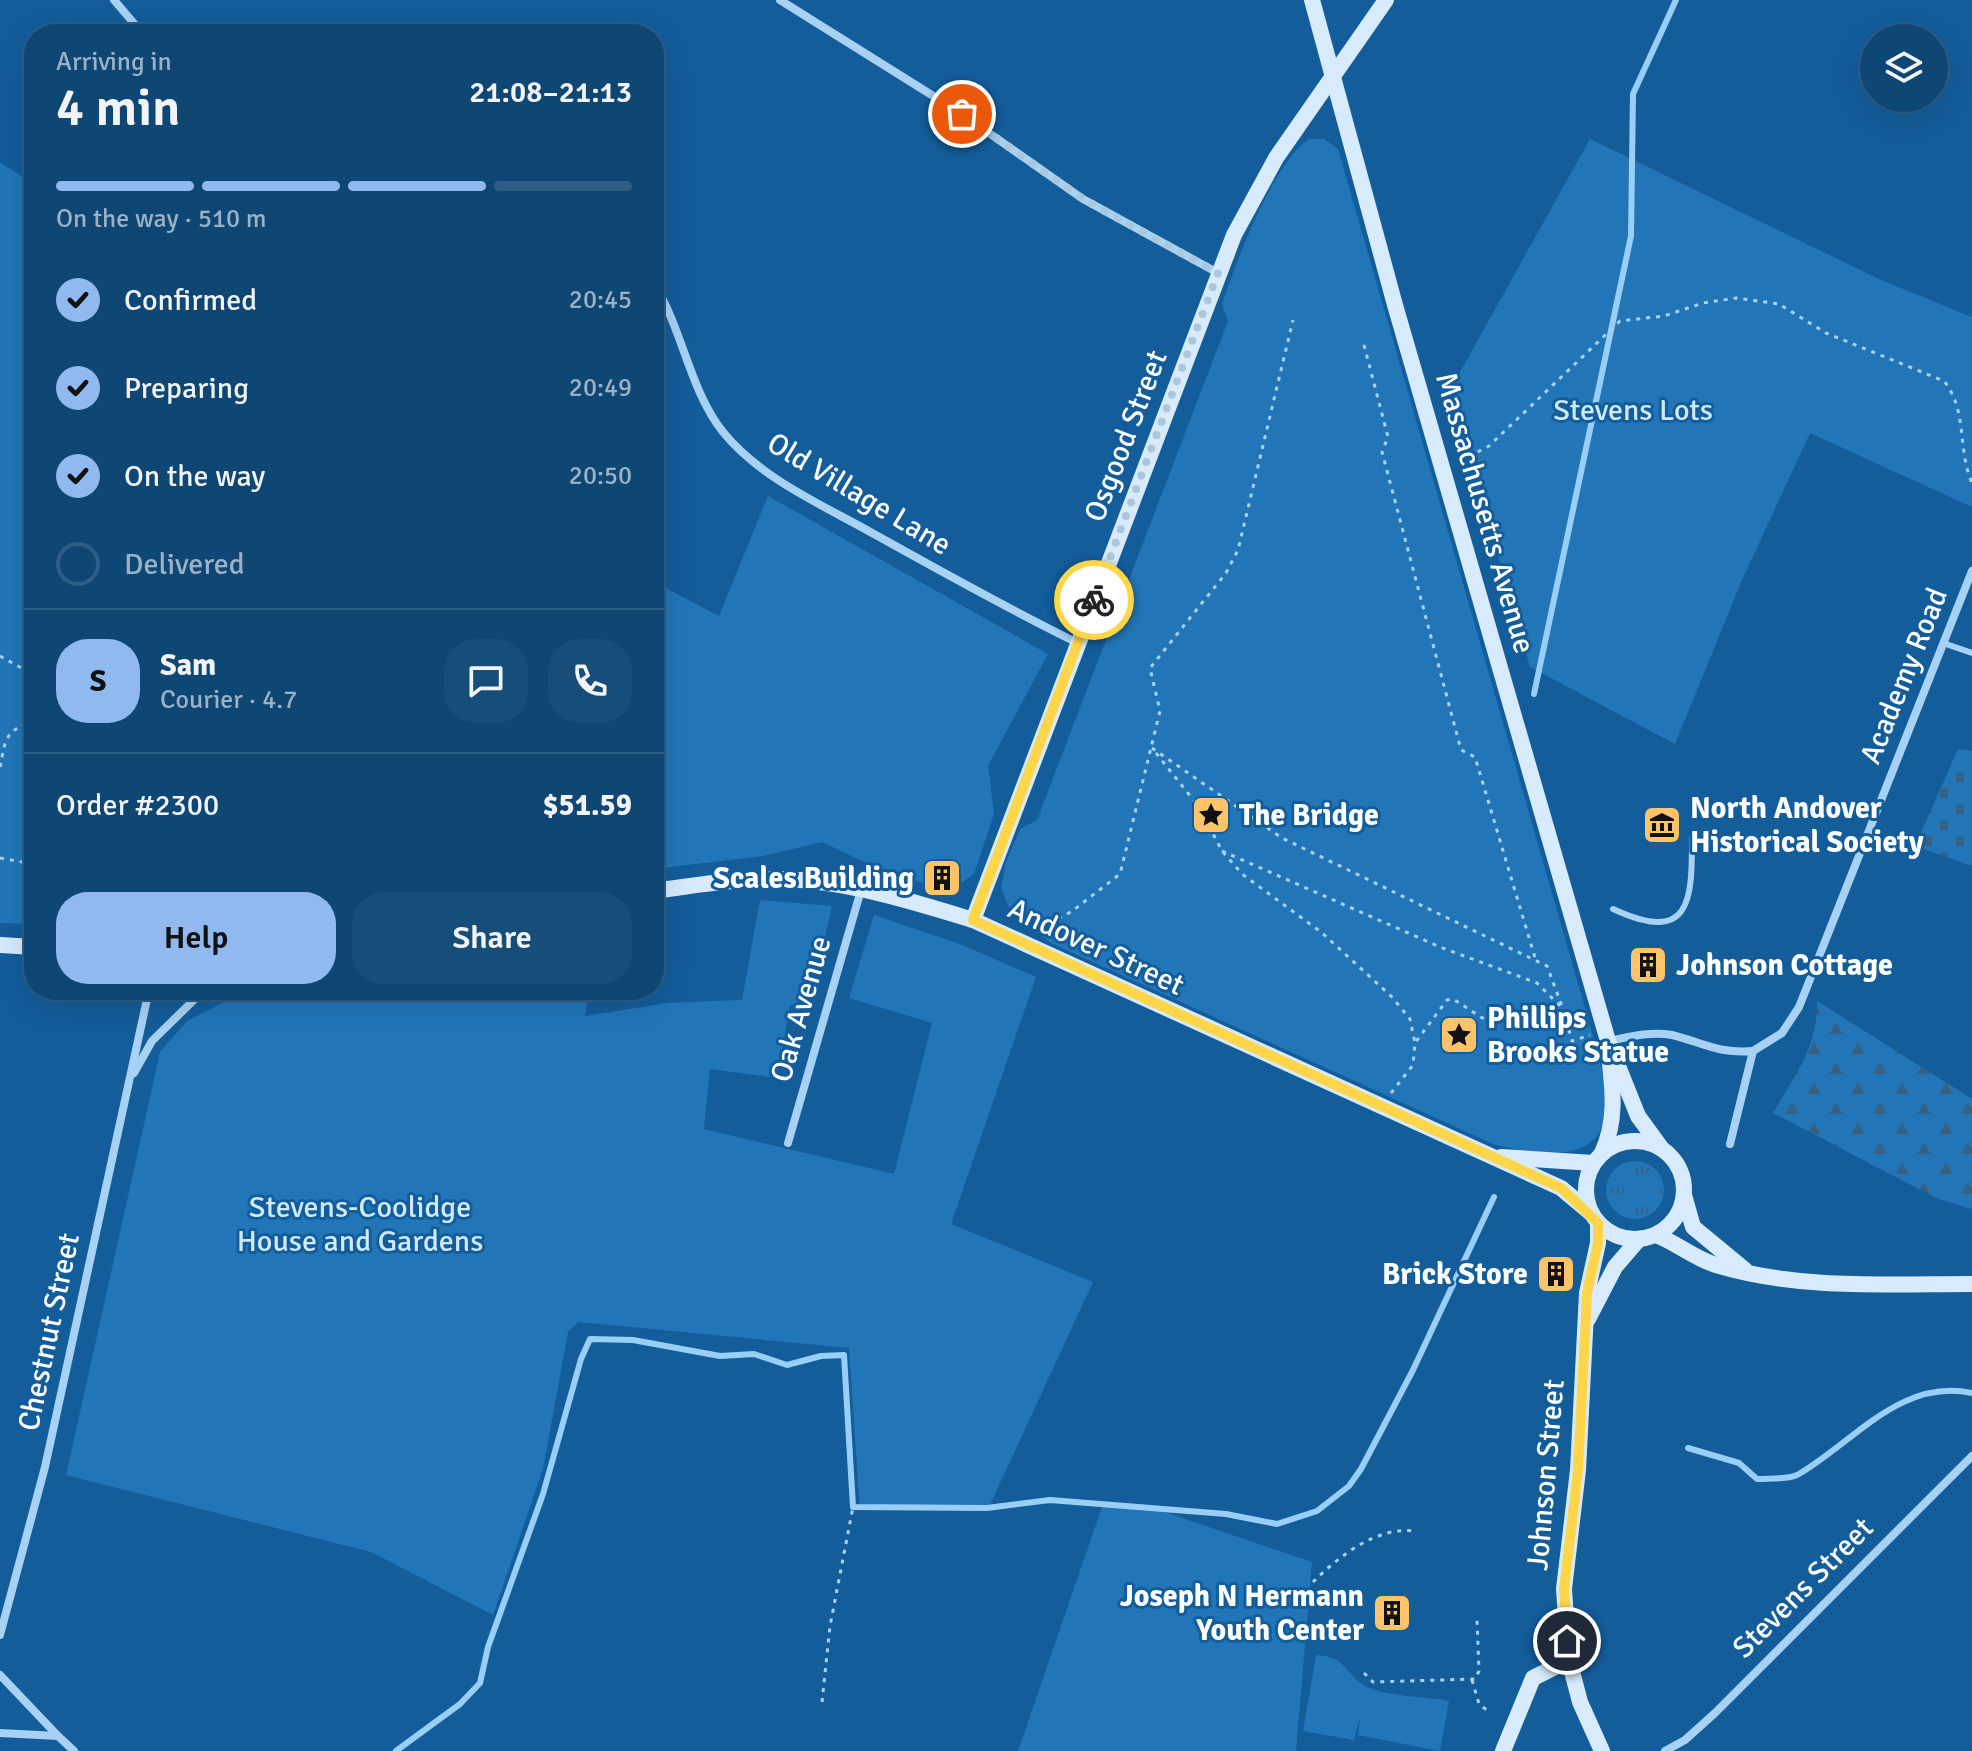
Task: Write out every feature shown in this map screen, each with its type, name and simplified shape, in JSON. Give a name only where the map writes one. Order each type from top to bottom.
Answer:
[{"type":"main road","name":"Massachusetts Avenue","points":[[1312,0],[1442,466],[1607,1036],[1638,1116],[1662,1149]]},
{"type":"main road","name":"Osgood Street","points":[[973,920],[1218,273],[1259,185],[1386,0]]},
{"type":"main road","name":"Andover Street","points":[[664,890],[780,879],[861,889],[973,920],[1561,1188],[1594,1218]]},
{"type":"main road","points":[[0,945],[24,946]]},
{"type":"main road","name":"Massachusetts Avenue","points":[[1597,1158],[1611,1132],[1614,1107],[1607,1036]]},
{"type":"main road","points":[[1747,1271],[1693,1227],[1677,1164],[1662,1149],[1651,1143],[1625,1142],[1597,1158],[1585,1188],[1594,1218],[1624,1238],[1648,1237],[1679,1243],[1714,1265],[1773,1279],[1806,1283],[1972,1284]]},
{"type":"main road","name":"Andover Street","points":[[1491,1157],[1597,1158]]},
{"type":"main road","points":[[1648,1237],[1676,1218],[1684,1194]]},
{"type":"main road","name":"Johnson Street","points":[[1594,1218],[1598,1243],[1587,1293],[1578,1470],[1564,1589],[1569,1660],[1580,1702],[1602,1751]]},
{"type":"main road","name":"Johnson Street","points":[[1587,1320],[1615,1267],[1648,1237]]},
{"type":"main road","points":[[1503,1751],[1533,1678],[1569,1660]]},
{"type":"street","points":[[114,0],[134,24]]},
{"type":"street","points":[[780,0],[962,114],[1083,199],[1218,273]]},
{"type":"street","name":"Old Village Lane","points":[[664,300],[704,401],[723,432],[751,458],[809,498],[1007,609],[1078,643]]},
{"type":"street","name":"Academy Road","points":[[1753,1051],[1782,1033],[1799,1007],[1863,840],[1946,644],[1972,571]]},
{"type":"street","name":"Oak Avenue","points":[[788,1143],[861,889]]},
{"type":"street","name":"Chestnut Street","points":[[0,1635],[3,1613],[45,1467],[147,1000]]},
{"type":"street","name":"Chestnut Street","points":[[128,1084],[152,1041],[194,1000]]},
{"type":"street","points":[[1607,1036],[1670,1035],[1728,1053],[1753,1051],[1730,1144]]},
{"type":"street","name":"Stevens Street","points":[[1665,1751],[1685,1740],[1715,1713],[1972,1456]]},
{"type":"street","points":[[0,1675],[74,1751]]},
{"type":"street","points":[[0,1733],[58,1736]]},
{"type":"lane","points":[[1946,644],[1972,653]]},
{"type":"lane","points":[[1613,909],[1635,919],[1659,923],[1678,915],[1692,893],[1692,838]]},
{"type":"path","points":[[1442,466],[1489,446],[1620,321],[1664,316],[1703,303],[1736,298],[1779,304],[1826,333],[1944,381],[1956,395],[1960,408],[1961,448],[1972,483]]},
{"type":"path","points":[[1040,927],[1071,912],[1120,874],[1160,711],[1150,668],[1226,573],[1238,550],[1293,320]]},
{"type":"path","points":[[1364,345],[1388,437],[1382,452],[1461,750],[1475,757],[1536,961]]},
{"type":"path","points":[[0,656],[24,669]]},
{"type":"path","points":[[0,767],[7,736],[24,726]]},
{"type":"path","points":[[1152,748],[1199,807],[1222,851],[1242,874],[1321,932],[1392,997],[1410,1019],[1415,1043],[1413,1065],[1391,1093]]},
{"type":"path","points":[[1152,748],[1282,838],[1547,966],[1572,1041],[1607,1036]]},
{"type":"path","points":[[1222,851],[1440,947],[1537,983],[1563,1009]]},
{"type":"path","points":[[0,858],[24,862]]},
{"type":"path","points":[[1415,1043],[1447,1000],[1453,999],[1484,1019]]},
{"type":"path","points":[[822,1702],[830,1626],[853,1507]]},
{"type":"path","points":[[1313,1582],[1359,1546],[1391,1532],[1414,1531]]},
{"type":"path","points":[[1472,1680],[1479,1671],[1477,1620]]},
{"type":"path","points":[[1364,1673],[1373,1682],[1472,1680]]},
{"type":"path","points":[[1472,1680],[1479,1704],[1488,1711]]},
{"type":"green space","points":[[1309,139],[1324,139],[1338,149],[1596,1046],[1606,1094],[1605,1118],[1598,1135],[1586,1146],[1570,1151],[1532,1152],[1493,1144],[1051,943],[1012,915],[1001,888],[1006,862],[1020,829],[1037,820],[1228,321],[1222,304],[1246,239],[1282,169]]},
{"type":"green space","name":"Stevens Lots","points":[[1590,139],[1881,280],[1972,317],[1972,507],[1810,433],[1742,580],[1675,744],[1530,667],[1450,390]]},
{"type":"green space","points":[[0,163],[24,177],[24,924],[0,923]]},
{"type":"green space","points":[[768,496],[1048,654],[988,766],[994,814],[974,874],[963,882],[943,889],[883,871],[822,842],[763,856],[664,868],[664,587],[719,616]]},
{"type":"green space","points":[[1958,749],[1972,751],[1972,866],[1915,846]]},
{"type":"green space","name":"Stevens-Coolidge House and Gardens","points":[[760,900],[832,906],[810,1003],[790,1005],[777,1078],[710,1069],[704,1129],[894,1174],[932,1023],[849,998],[874,915],[960,944],[1036,977],[951,1224],[1093,1282],[989,1507],[860,1510],[849,1348],[578,1322],[568,1332],[543,1469],[493,1615],[371,1552],[66,1475],[160,1052],[187,1021],[228,1000],[587,1000],[585,1016],[667,1003],[742,1000]]},
{"type":"green space","points":[[1817,1001],[1972,1099],[1972,1209],[1936,1198],[1773,1113],[1809,1046],[1814,1032]]},
{"type":"green space","points":[[1635,1161],[1655,1170],[1664,1190],[1655,1210],[1635,1219],[1615,1210],[1606,1190],[1615,1170]]},
{"type":"green space","points":[[1103,1504],[1141,1504],[1312,1562],[1296,1751],[1018,1751]]},
{"type":"green space","points":[[1316,1655],[1335,1659],[1360,1683],[1375,1690],[1449,1701],[1440,1751],[1358,1735],[1360,1716],[1354,1740],[1303,1731]]},
{"type":"waterway","points":[[1534,694],[1631,236],[1633,94],[1676,0]]},
{"type":"waterway","points":[[396,1751],[460,1704],[480,1683],[488,1647],[543,1494],[581,1359],[590,1339],[633,1340],[720,1356],[754,1354],[787,1365],[821,1356],[844,1355],[853,1507],[987,1508],[1050,1500],[1226,1514],[1277,1524],[1317,1511],[1349,1486],[1361,1469],[1413,1370],[1494,1197]]},
{"type":"waterway","points":[[1688,1448],[1739,1463],[1757,1479],[1790,1477],[1799,1474],[1901,1403],[1946,1391],[1972,1393]]},
{"type":"way so far","points":[[962,114],[1083,199],[1218,273],[1094,600]]},
{"type":"place","name":"The Bridge","points":[[1211,815]]},
{"type":"place","name":"North Andover Historical Society","points":[[1662,825]]},
{"type":"place","name":"Scales Building","points":[[942,878]]},
{"type":"place","name":"Johnson Cottage","points":[[1648,965]]},
{"type":"place","name":"Phillips Brooks Statue","points":[[1459,1035]]},
{"type":"place","name":"Brick Store","points":[[1556,1274]]},
{"type":"place","name":"Joseph N Hermann Youth Center","points":[[1392,1613]]},
{"type":"route","points":[[1094,600],[973,920],[1377,1107],[1561,1188],[1591,1213],[1598,1223],[1598,1243],[1587,1293],[1578,1470],[1564,1589],[1567,1641]]}]
